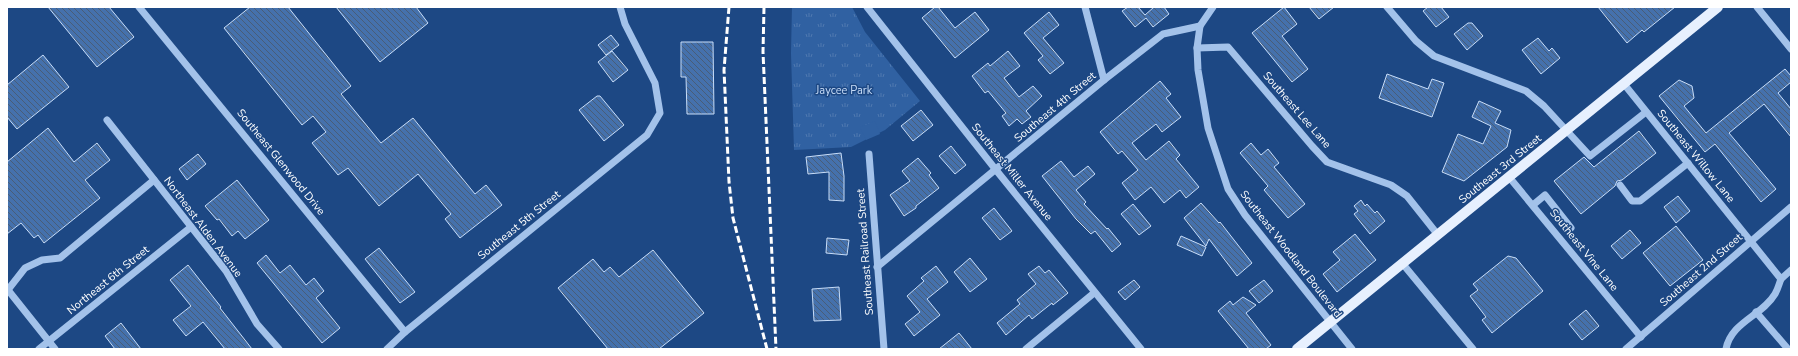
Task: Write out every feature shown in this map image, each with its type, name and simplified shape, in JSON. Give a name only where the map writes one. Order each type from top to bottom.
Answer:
[{"type":"main road","name":"Southeast 3rd Street","points":[[1297,349],[1718,7]]},
{"type":"street","name":"Southeast Glenwood Drive","points":[[139,7],[405,332]]},
{"type":"street","name":"Southeast 5th Street","points":[[387,349],[405,332],[647,136],[660,113],[654,83],[625,24],[620,7]]},
{"type":"street","name":"Southeast Miller Avenue","points":[[867,7],[1094,293],[1141,349]]},
{"type":"street","points":[[1085,7],[1104,80]]},
{"type":"street","name":"Southeast Woodland Boulevard","points":[[1213,7],[1200,26],[1197,48],[1198,70],[1208,128],[1228,189],[1245,215],[1352,349]]},
{"type":"street","points":[[1388,7],[1416,41],[1434,56],[1526,91],[1544,106],[1590,156],[1646,112]]},
{"type":"street","points":[[1757,7],[1791,49]]},
{"type":"street","name":"Southeast 4th Street","points":[[877,267],[1104,80],[1163,34],[1200,26]]},
{"type":"street","name":"Southeast Lee Lane","points":[[1197,48],[1228,47],[1327,162],[1391,185],[1407,196],[1438,235]]},
{"type":"street","name":"Southeast Willow Lane","points":[[1624,84],[1781,279]]},
{"type":"street","name":"Northeast Alden Avenue","points":[[107,120],[226,270],[257,324],[278,349]]},
{"type":"street","name":"Southeast Railroad Street","points":[[869,154],[884,349]]},
{"type":"street","points":[[1620,185],[1632,201],[1640,201],[1688,163]]},
{"type":"street","name":"Southeast Vine Lane","points":[[1510,176],[1641,337]]},
{"type":"street","points":[[56,349],[7,291],[25,268],[42,260],[60,258],[154,180]]},
{"type":"street","points":[[1533,205],[1545,196],[1572,228]]},
{"type":"street","name":"Southeast 2nd Street","points":[[1626,349],[1791,207]]},
{"type":"street","name":"Northeast 6th Street","points":[[39,349],[191,227]]},
{"type":"street","points":[[1402,263],[1473,349]]},
{"type":"street","points":[[1726,349],[1727,341],[1734,330],[1775,294],[1781,279],[1791,270]]},
{"type":"street","points":[[1026,349],[1094,293]]},
{"type":"street","points":[[1756,312],[1788,349]]},
{"type":"green space","name":"Jaycee Park","points":[[792,7],[852,7],[865,32],[920,101],[885,130],[851,147],[794,150],[791,53]]},
{"type":"green space","points":[[875,121],[880,134],[866,140],[860,127]]},
{"type":"building","points":[[48,7],[109,7],[134,37],[97,67]]},
{"type":"building","points":[[250,7],[288,7],[351,86],[341,94],[381,143],[413,118],[475,194],[486,185],[502,205],[460,238],[445,219],[451,214],[418,174],[379,206],[348,168],[338,175],[312,143],[326,132],[313,116],[302,125],[224,28]]},
{"type":"building","points":[[336,7],[416,7],[428,23],[380,62]]},
{"type":"building","points":[[935,7],[938,7],[955,28],[975,12],[989,30],[955,58],[922,18]]},
{"type":"building","points":[[1128,7],[1138,7],[1145,15],[1154,7],[1164,7],[1169,14],[1153,27],[1146,18],[1135,27],[1122,11]]},
{"type":"building","points":[[1284,7],[1297,24],[1282,36],[1308,69],[1292,82],[1252,33]]},
{"type":"building","points":[[1309,7],[1334,7],[1319,19]]},
{"type":"building","points":[[1428,7],[1441,7],[1449,17],[1436,27],[1423,11]]},
{"type":"building","points":[[1598,7],[1675,7],[1644,32],[1642,30],[1627,43]]},
{"type":"building","points":[[1049,12],[1059,25],[1043,38],[1064,63],[1050,74],[1038,60],[1043,56],[1024,33]]},
{"type":"building","points":[[1468,23],[1472,23],[1483,36],[1467,50],[1454,34]]},
{"type":"building","points":[[611,35],[619,45],[606,55],[598,45]]},
{"type":"building","points":[[1538,38],[1549,51],[1552,48],[1560,58],[1541,74],[1522,50]]},
{"type":"building","points":[[681,42],[713,42],[714,114],[687,114],[686,77],[681,77]]},
{"type":"building","points":[[612,51],[628,70],[613,82],[598,62]]},
{"type":"building","points":[[1008,51],[1020,66],[1004,78],[1019,97],[1033,86],[1042,96],[1026,111],[1031,117],[1022,124],[1017,119],[1009,126],[1002,116],[1006,113],[988,91],[985,93],[972,76],[988,63],[990,66]]},
{"type":"building","points":[[43,55],[69,87],[17,129],[7,117],[7,85]]},
{"type":"building","points":[[1785,69],[1791,76],[1791,82],[1778,93],[1791,109],[1791,137],[1764,104],[1729,133],[1776,189],[1761,202],[1715,144],[1705,152],[1659,96],[1679,80],[1692,86],[1694,98],[1684,106],[1706,133]]},
{"type":"building","points":[[1387,74],[1428,89],[1432,79],[1444,83],[1432,117],[1379,98]]},
{"type":"building","points":[[1160,81],[1171,94],[1166,98],[1181,117],[1162,132],[1156,124],[1132,143],[1146,160],[1169,141],[1180,155],[1176,159],[1199,187],[1186,198],[1180,190],[1164,203],[1151,187],[1135,200],[1122,183],[1138,170],[1122,151],[1118,154],[1100,132]]},
{"type":"building","points":[[597,96],[600,96],[624,125],[604,141],[579,110]]},
{"type":"building","points":[[1479,101],[1501,111],[1495,123],[1511,130],[1507,147],[1464,181],[1442,172],[1458,134],[1483,144],[1491,126],[1472,117]]},
{"type":"building","points":[[921,110],[933,125],[913,141],[901,126]]},
{"type":"building","points":[[48,128],[74,162],[97,143],[110,160],[85,180],[100,198],[44,243],[38,235],[34,238],[21,223],[7,234],[7,162]]},
{"type":"building","points":[[1639,131],[1656,153],[1622,180],[1617,181],[1615,186],[1581,214],[1554,181],[1584,157],[1594,167]]},
{"type":"building","points":[[1251,143],[1261,155],[1268,149],[1279,163],[1274,167],[1305,204],[1288,218],[1264,190],[1268,186],[1240,153]]},
{"type":"building","points":[[951,146],[966,165],[955,174],[939,156]]},
{"type":"building","points":[[841,153],[844,176],[844,201],[829,200],[829,172],[808,174],[806,157]]},
{"type":"building","points":[[198,154],[206,164],[187,180],[179,169]]},
{"type":"building","points":[[918,158],[931,173],[929,175],[939,188],[916,206],[916,208],[904,216],[890,195],[910,181],[902,171]]},
{"type":"building","points":[[1061,161],[1074,177],[1088,166],[1095,174],[1076,190],[1086,202],[1084,204],[1107,229],[1108,228],[1121,244],[1112,252],[1095,231],[1091,234],[1076,219],[1042,176]]},
{"type":"building","points":[[237,180],[269,220],[245,239],[238,231],[232,236],[219,219],[217,220],[205,206]]},
{"type":"building","points":[[1678,196],[1690,211],[1676,223],[1664,207]]},
{"type":"building","points":[[1361,200],[1365,206],[1367,204],[1375,213],[1377,211],[1385,221],[1370,234],[1354,214],[1358,211],[1354,206]]},
{"type":"building","points":[[1201,203],[1219,223],[1220,222],[1252,263],[1237,276],[1209,239],[1206,246],[1184,218]]},
{"type":"building","points":[[1133,204],[1151,226],[1139,235],[1121,214]]},
{"type":"building","points":[[994,208],[1012,231],[1000,240],[982,218]]},
{"type":"building","points":[[1676,226],[1703,260],[1670,286],[1643,253]]},
{"type":"building","points":[[1630,230],[1641,243],[1622,259],[1611,246]]},
{"type":"building","points":[[1355,234],[1376,260],[1337,292],[1323,274],[1340,260],[1333,252]]},
{"type":"building","points":[[1181,236],[1206,247],[1202,256],[1177,245]]},
{"type":"building","points":[[827,238],[849,240],[847,255],[826,253]]},
{"type":"building","points":[[379,248],[415,292],[400,303],[365,259]]},
{"type":"building","points":[[653,250],[704,313],[659,349],[608,349],[558,288],[593,259],[604,272],[610,267],[619,277]]},
{"type":"building","points":[[266,255],[280,273],[290,265],[306,285],[314,278],[324,291],[316,298],[340,328],[322,343],[257,263]]},
{"type":"building","points":[[1508,256],[1516,258],[1543,291],[1492,333],[1482,320],[1486,317],[1470,296],[1478,290],[1473,284]]},
{"type":"building","points":[[970,258],[987,279],[970,292],[954,272]]},
{"type":"building","points":[[188,265],[252,349],[225,349],[203,322],[186,336],[173,320],[191,306],[170,280]]},
{"type":"building","points":[[936,266],[948,282],[927,299],[940,315],[914,336],[905,324],[920,312],[907,296],[924,281],[921,278]]},
{"type":"building","points":[[1039,266],[1045,273],[1049,270],[1068,293],[1053,305],[1052,303],[1032,319],[1029,315],[1006,335],[997,323],[1020,304],[1017,300],[1036,284],[1028,274]]},
{"type":"building","points":[[1134,280],[1140,287],[1125,300],[1118,292]]},
{"type":"building","points":[[1264,280],[1273,291],[1259,303],[1249,291]]},
{"type":"building","points":[[839,287],[841,320],[814,321],[812,289]]},
{"type":"building","points":[[1243,297],[1256,305],[1246,313],[1271,345],[1266,349],[1249,349],[1218,311],[1230,301],[1233,305]]},
{"type":"building","points":[[1586,310],[1599,326],[1582,340],[1569,324]]},
{"type":"building","points":[[121,323],[141,349],[115,349],[105,336]]},
{"type":"building","points":[[959,333],[972,349],[939,349]]},
{"type":"railway","points":[[729,7],[724,70],[729,182],[733,218],[767,349]]},
{"type":"railway","points":[[764,7],[763,52],[776,349]]}]
